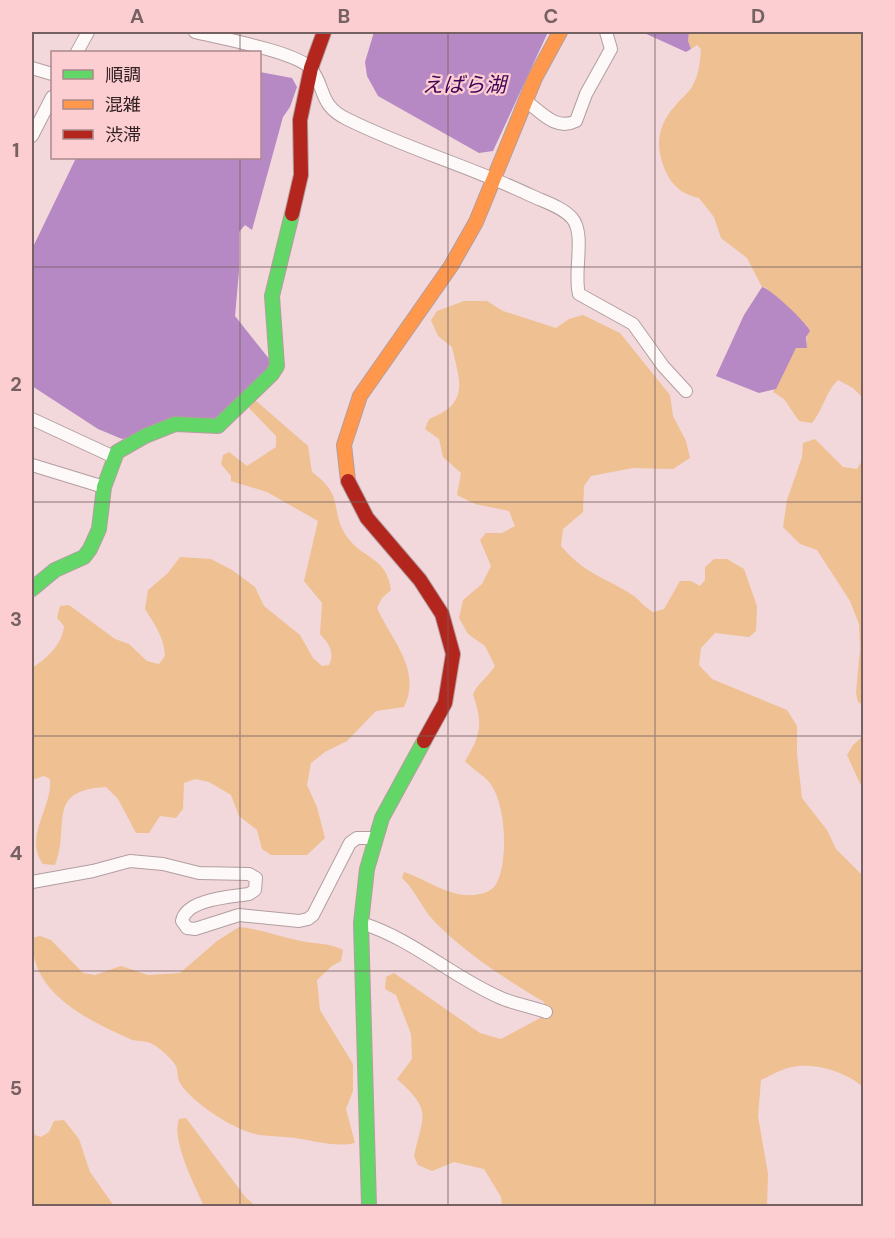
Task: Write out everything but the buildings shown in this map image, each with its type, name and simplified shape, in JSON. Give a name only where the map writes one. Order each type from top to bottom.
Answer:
[{"type":"street","points":[[78,51],[88,32]]},
{"type":"street","points":[[195,32],[291,56],[311,68],[332,109],[345,118],[415,150],[492,178],[563,211],[573,219],[578,247],[576,284],[579,294],[633,324],[663,366],[686,391]]},
{"type":"street","points":[[32,589],[54,570],[84,557],[90,549],[99,529],[104,487],[114,457],[121,448],[168,426],[184,424],[218,426],[272,374],[277,366],[272,296],[301,175],[300,120],[311,68],[324,32]]},
{"type":"street","points":[[369,1206],[361,923],[367,869],[374,838],[394,793],[442,711],[452,685],[454,652],[446,619],[433,595],[369,524],[356,503],[344,469],[345,433],[350,414],[360,396],[451,266],[476,222],[492,178],[526,100],[560,32]]},
{"type":"street","points":[[526,100],[560,125],[567,126],[576,121],[583,101],[611,49],[606,32]]},
{"type":"street","points":[[32,68],[51,74]]},
{"type":"street","points":[[32,136],[51,99]]},
{"type":"street","points":[[32,419],[114,457]]},
{"type":"street","points":[[32,465],[104,487]]},
{"type":"street","points":[[32,882],[93,871],[130,861],[164,864],[199,873],[249,874],[256,878],[255,890],[249,894],[191,907],[183,913],[182,921],[187,928],[195,929],[239,915],[299,921],[313,915],[351,843],[357,838],[374,838]]},
{"type":"street","points":[[361,923],[406,941],[451,971],[502,999],[546,1012]]},
{"type":"shaded area","points":[[689,32],[863,32],[863,398],[853,388],[838,380],[812,423],[799,421],[784,399],[773,392],[796,348],[807,348],[807,325],[765,287],[762,287],[747,258],[721,238],[714,217],[699,198],[688,195],[675,185],[668,176],[662,161],[659,145],[664,121],[691,88],[699,68],[701,49],[697,45],[691,49],[688,41]]},
{"type":"shaded area","points":[[464,301],[487,301],[503,311],[556,328],[569,319],[583,315],[620,333],[670,395],[673,416],[686,441],[690,458],[673,469],[633,468],[591,476],[584,486],[583,512],[563,529],[561,546],[586,569],[631,594],[653,612],[664,609],[680,581],[691,581],[700,586],[705,580],[705,567],[714,559],[727,559],[744,569],[757,606],[756,631],[749,637],[715,633],[701,648],[699,665],[712,679],[787,710],[797,726],[797,754],[802,798],[827,830],[836,849],[863,876],[863,1087],[830,1069],[810,1066],[788,1068],[761,1080],[758,1116],[768,1174],[767,1206],[502,1206],[501,1197],[484,1169],[454,1162],[432,1171],[418,1165],[414,1156],[422,1122],[421,1107],[397,1079],[412,1059],[411,1034],[396,995],[385,989],[386,977],[394,973],[480,1033],[501,1039],[542,1017],[544,1002],[459,944],[430,917],[402,878],[404,872],[455,893],[474,895],[483,893],[495,886],[504,850],[503,822],[497,796],[490,783],[465,761],[479,729],[473,694],[495,666],[485,646],[468,634],[459,618],[463,600],[482,584],[491,566],[480,540],[486,533],[502,533],[515,526],[509,511],[475,504],[457,495],[461,473],[443,457],[439,439],[425,429],[429,419],[451,406],[459,390],[458,371],[452,347],[438,336],[431,320],[437,311]]},
{"type":"shaded area","points":[[255,400],[308,446],[312,472],[330,489],[338,519],[347,537],[380,565],[389,579],[391,590],[382,598],[377,608],[407,668],[409,693],[404,707],[376,711],[347,741],[325,752],[311,763],[307,785],[317,807],[325,838],[307,855],[271,855],[262,849],[257,830],[239,816],[231,795],[209,782],[195,779],[184,783],[183,809],[176,818],[160,816],[149,833],[136,833],[118,799],[106,787],[74,795],[63,812],[59,851],[55,865],[43,864],[36,843],[50,790],[50,779],[44,776],[32,780],[32,668],[57,645],[63,633],[64,626],[57,618],[60,606],[69,605],[115,639],[129,644],[147,661],[159,664],[165,656],[164,649],[158,631],[145,609],[148,590],[168,573],[180,557],[211,559],[232,570],[255,587],[264,606],[300,635],[313,658],[322,666],[329,665],[330,648],[320,634],[322,603],[304,581],[318,521],[267,492],[231,481],[231,476],[221,464],[223,455],[229,452],[247,466],[276,447],[276,436],[249,408]]},
{"type":"shaded area","points":[[815,439],[843,467],[857,469],[863,459],[863,705],[858,702],[856,693],[860,649],[859,624],[850,601],[817,550],[800,544],[783,527],[787,500],[802,457],[803,443]]},
{"type":"shaded area","points":[[863,736],[863,790],[847,755],[853,745]]},
{"type":"shaded area","points":[[239,927],[343,950],[341,961],[317,980],[320,1010],[353,1064],[353,1091],[346,1109],[355,1143],[334,1144],[260,1135],[228,1123],[186,1091],[179,1081],[176,1066],[158,1048],[150,1043],[133,1040],[97,1023],[64,1002],[41,974],[34,957],[33,938],[40,936],[51,940],[83,973],[95,975],[121,966],[148,975],[180,973],[217,941]]},
{"type":"shaded area","points":[[186,1118],[246,1198],[256,1206],[204,1206],[185,1163],[178,1139],[179,1119]]},
{"type":"shaded area","points":[[64,1120],[79,1139],[90,1172],[114,1206],[32,1206],[32,1124],[35,1135],[41,1137],[49,1132],[54,1121]]},
{"type":"water","name":"えばら湖","points":[[374,32],[548,32],[493,151],[479,153],[378,96],[367,76],[365,62]]},
{"type":"water","points":[[642,32],[689,32],[688,41],[691,49],[686,52]]},
{"type":"water","points":[[261,72],[292,78],[297,87],[290,107],[283,117],[252,230],[245,225],[239,232],[239,271],[235,316],[270,360],[268,372],[225,416],[122,439],[98,429],[32,386],[32,249],[76,159],[261,159]]},
{"type":"water","points":[[762,287],[788,306],[810,331],[806,337],[807,348],[796,348],[776,389],[759,393],[716,376],[744,315]]},
{"type":"traffic: fast","points":[[32,589],[55,570],[84,557],[90,549],[99,529],[104,487],[117,452],[145,436],[175,424],[218,426],[272,374],[277,366],[272,296],[292,214]]},
{"type":"traffic: fast","points":[[369,1206],[361,923],[367,869],[382,818],[424,741]]},
{"type":"traffic: slow","points":[[348,481],[344,445],[360,396],[451,266],[476,222],[535,78],[560,32]]},
{"type":"traffic: jam","points":[[292,214],[301,175],[300,120],[311,68],[324,32]]},
{"type":"traffic: jam","points":[[348,481],[367,518],[420,580],[442,614],[453,654],[445,703],[424,741]]}]
